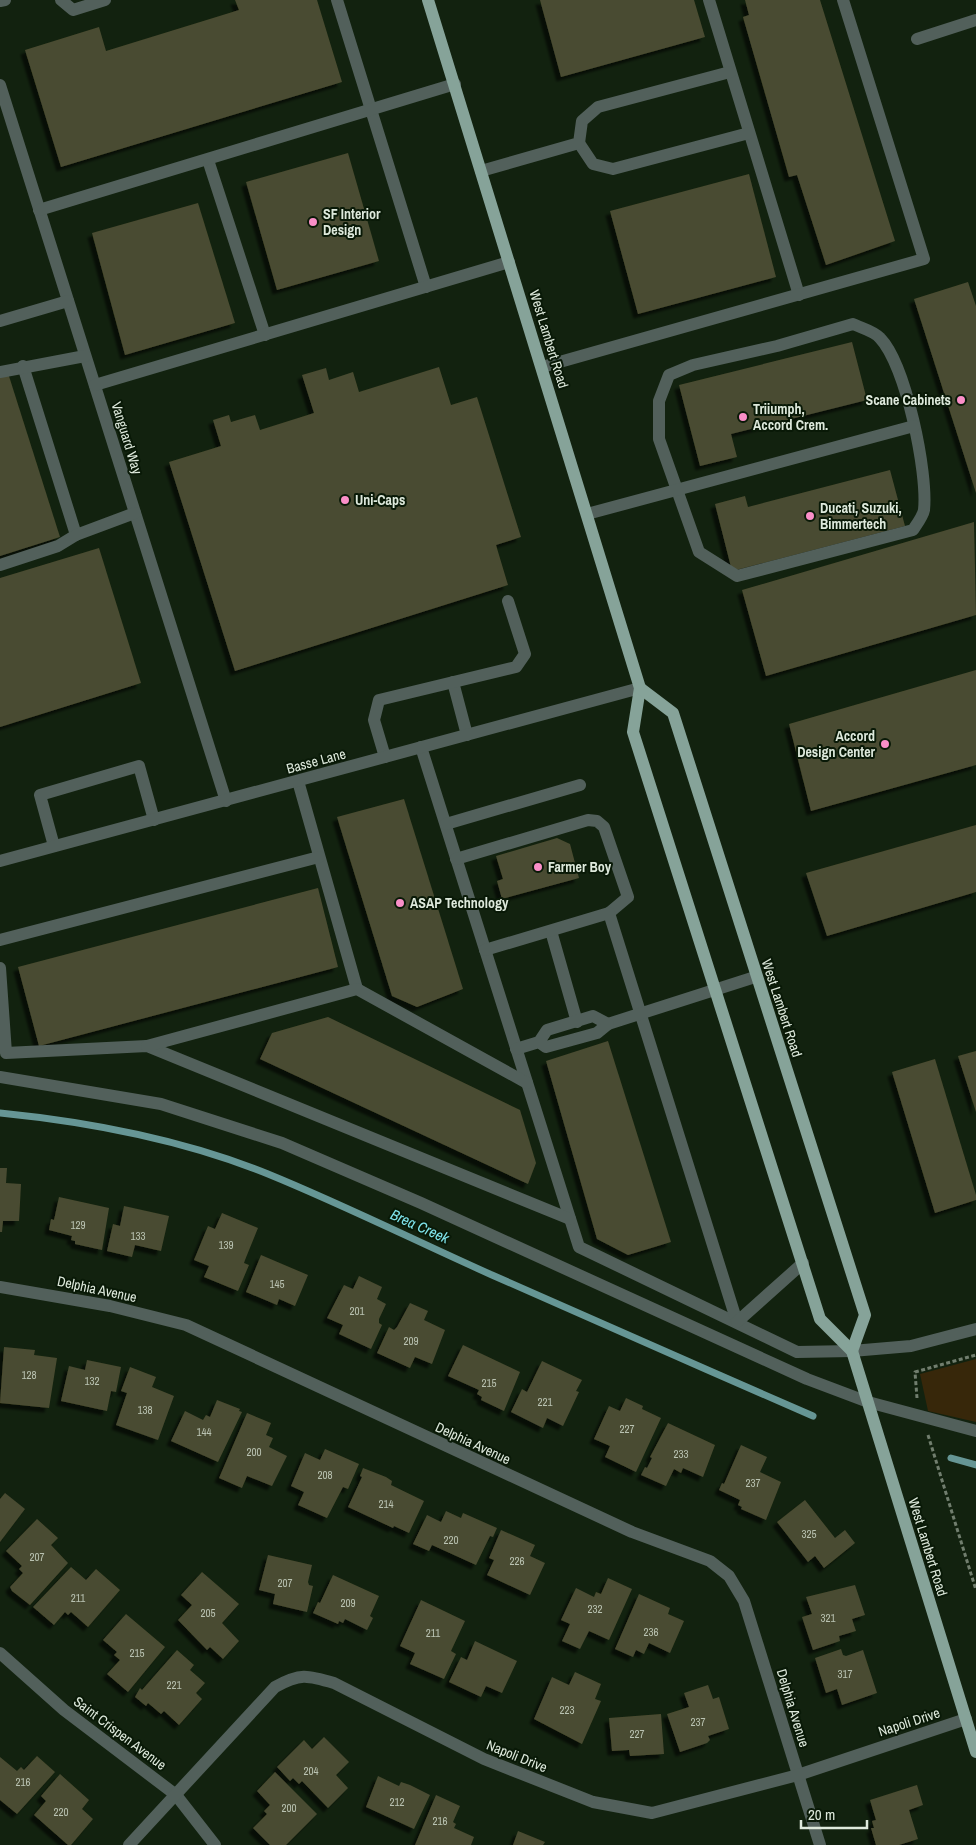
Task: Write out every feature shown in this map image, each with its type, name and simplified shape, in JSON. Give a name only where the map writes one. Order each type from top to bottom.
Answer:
[{"type":"main road","name":"West Lambert Road","points":[[428,0],[640,688],[633,732],[820,1319],[852,1351],[976,1752]]},
{"type":"main road","name":"West Lambert Road","points":[[640,688],[672,713],[865,1314],[852,1351]]},
{"type":"street","points":[[0,1],[5,0]]},
{"type":"street","points":[[61,0],[73,10],[105,0]]},
{"type":"street","points":[[337,0],[426,287]]},
{"type":"street","points":[[709,0],[798,295]]},
{"type":"street","points":[[542,367],[924,259],[843,0]]},
{"type":"street","points":[[917,38],[976,20]]},
{"type":"street","points":[[730,72],[598,107],[582,121],[580,143],[593,164],[613,169],[749,133]]},
{"type":"street","points":[[40,210],[454,84]]},
{"type":"street","name":"Vanguard Way","points":[[0,85],[226,801]]},
{"type":"street","points":[[481,171],[580,143]]},
{"type":"street","points":[[208,160],[265,335]]},
{"type":"street","points":[[95,385],[509,262]]},
{"type":"street","points":[[0,321],[68,302]]},
{"type":"street","points":[[853,324],[880,337],[899,370],[910,399],[919,452],[924,512],[913,530],[737,576],[699,552],[677,489],[659,439],[659,401],[669,375],[693,365],[777,346],[853,324]]},
{"type":"street","points":[[0,372],[23,366],[86,356]]},
{"type":"street","points":[[23,366],[76,535]]},
{"type":"street","points":[[587,514],[914,426]]},
{"type":"street","points":[[0,565],[58,546],[76,535],[135,513]]},
{"type":"street","points":[[386,758],[374,720],[379,700],[516,667],[525,654],[508,601]]},
{"type":"street","points":[[453,682],[467,735]]},
{"type":"street","name":"Basse Lane","points":[[0,861],[640,688]]},
{"type":"street","points":[[422,748],[579,1247],[797,1352],[852,1351],[911,1346],[976,1329]]},
{"type":"street","points":[[54,846],[40,795],[139,766],[154,820]]},
{"type":"street","points":[[298,781],[356,989]]},
{"type":"street","points":[[446,824],[580,785]]},
{"type":"street","points":[[456,859],[588,820],[597,821],[604,827],[628,897],[609,913],[485,950]]},
{"type":"street","points":[[0,940],[319,857]]},
{"type":"street","points":[[609,913],[639,1014],[737,1322]]},
{"type":"street","points":[[550,931],[577,1022]]},
{"type":"street","points":[[0,968],[6,1053],[147,1046],[356,989],[527,1083]]},
{"type":"street","points":[[539,1042],[546,1047],[597,1034],[608,1024],[756,977]]},
{"type":"street","points":[[516,1049],[539,1042],[547,1030],[593,1016],[608,1024]]},
{"type":"street","points":[[147,1046],[570,1219]]},
{"type":"street","points":[[0,1077],[161,1104],[282,1143],[420,1203],[807,1379],[868,1402],[976,1431]]},
{"type":"street","points":[[737,1322],[803,1263]]},
{"type":"street","name":"Delphia Avenue","points":[[0,1287],[110,1306],[186,1325],[632,1532],[710,1561],[729,1576],[744,1601],[798,1775]]},
{"type":"street","name":"Saint Crispen Avenue","points":[[0,1653],[64,1710],[176,1795],[214,1845]]},
{"type":"street","name":"Napoli Drive","points":[[129,1845],[275,1687],[294,1677],[314,1677],[334,1683],[484,1759],[593,1802],[652,1813],[798,1775],[966,1720]]},
{"type":"street","points":[[798,1775],[820,1845]]},
{"type":"path","points":[[976,1355],[915,1372],[918,1404],[976,1590]]},
{"type":"shaded area","points":[[976,1359],[976,1422],[928,1411],[920,1374]]},
{"type":"building","points":[[235,0],[317,0],[342,82],[61,167],[25,50],[99,27],[106,51],[239,10]]},
{"type":"building","points":[[540,0],[694,0],[705,37],[561,77]]},
{"type":"building","points":[[745,0],[820,0],[895,241],[826,265],[797,175],[789,177],[743,17],[749,15]]},
{"type":"building","name":"SF Interior Design","points":[[348,153],[379,261],[277,290],[246,182]]},
{"type":"building","points":[[749,174],[776,277],[638,314],[610,211]]},
{"type":"building","points":[[198,203],[235,323],[125,355],[92,233]]},
{"type":"building","name":"Scane Cabinets","points":[[968,282],[976,306],[976,493],[914,299]]},
{"type":"building","name":"Triiumph, Accord Crem.","points":[[852,342],[867,400],[731,434],[737,457],[700,466],[679,385]]},
{"type":"building","name":"Uni-Caps","points":[[439,367],[451,405],[477,397],[521,537],[496,545],[508,585],[235,671],[169,462],[221,446],[213,420],[229,415],[231,422],[255,415],[260,430],[314,413],[302,375],[326,368],[329,380],[353,372],[359,392]]},
{"type":"building","points":[[8,373],[60,537],[0,556],[0,376]]},
{"type":"building","name":"Ducati, Suzuki, Bimmertech","points":[[890,470],[905,526],[732,571],[715,504],[745,496],[748,507]]},
{"type":"building","points":[[974,522],[976,615],[766,676],[742,590]]},
{"type":"building","points":[[99,548],[141,683],[0,727],[0,578]]},
{"type":"building","name":"Accord Design Center","points":[[976,670],[976,765],[811,811],[789,724]]},
{"type":"building","name":"ASAP Technology","points":[[404,799],[463,989],[417,1007],[392,996],[337,817]]},
{"type":"building","points":[[976,825],[976,892],[827,936],[806,873]]},
{"type":"building","name":"Farmer Boy","points":[[557,838],[570,844],[579,878],[502,899],[497,881],[503,879],[496,856]]},
{"type":"building","points":[[318,888],[338,967],[39,1046],[18,967]]},
{"type":"building","points":[[328,1017],[520,1110],[536,1163],[528,1184],[260,1059],[272,1033]]},
{"type":"building","points":[[608,1041],[671,1242],[628,1255],[597,1239],[546,1061]]},
{"type":"building","points":[[976,1051],[976,1112],[958,1056]]},
{"type":"building","points":[[935,1059],[976,1200],[935,1213],[892,1072]]},
{"type":"building","points":[[0,1168],[7,1168],[6,1183],[21,1184],[19,1221],[3,1221],[2,1232],[0,1232]]},
{"type":"building","points":[[59,1197],[109,1208],[102,1250],[75,1244],[75,1241],[71,1240],[72,1236],[49,1230],[51,1219],[54,1220]]},
{"type":"building","points":[[124,1206],[169,1216],[161,1251],[135,1245],[132,1257],[107,1251],[113,1224],[120,1226]]},
{"type":"building","points":[[222,1213],[258,1228],[244,1263],[249,1265],[238,1291],[204,1277],[209,1266],[194,1260],[208,1226],[215,1229]]},
{"type":"building","points":[[261,1255],[308,1275],[295,1306],[279,1299],[277,1305],[246,1292]]},
{"type":"building","points":[[359,1276],[382,1287],[377,1299],[386,1304],[379,1319],[379,1323],[382,1325],[371,1349],[339,1334],[343,1325],[327,1318],[344,1285],[353,1289]]},
{"type":"building","points":[[410,1303],[428,1311],[424,1320],[445,1330],[432,1364],[415,1357],[410,1368],[377,1353],[389,1327],[394,1330],[397,1327]]},
{"type":"building","points":[[463,1345],[520,1372],[504,1411],[481,1400],[482,1397],[477,1394],[479,1390],[448,1376]]},
{"type":"building","points":[[4,1347],[35,1350],[34,1355],[57,1358],[49,1408],[0,1403]]},
{"type":"building","points":[[87,1360],[121,1367],[116,1392],[111,1391],[107,1411],[61,1401],[69,1366],[85,1370]]},
{"type":"building","points":[[542,1361],[582,1380],[576,1391],[579,1392],[563,1426],[547,1418],[543,1428],[511,1412],[522,1389],[527,1392]]},
{"type":"building","points":[[130,1367],[156,1377],[152,1387],[174,1396],[158,1440],[116,1425],[127,1393],[121,1391]]},
{"type":"building","points":[[626,1398],[643,1406],[642,1409],[661,1418],[636,1472],[605,1457],[610,1446],[594,1439],[609,1406],[620,1411]]},
{"type":"building","points":[[217,1400],[240,1409],[239,1411],[242,1412],[218,1462],[171,1441],[185,1411],[203,1420],[206,1415],[210,1417]]},
{"type":"building","points":[[247,1413],[271,1423],[266,1435],[273,1438],[269,1447],[287,1456],[272,1486],[247,1476],[242,1488],[219,1478]]},
{"type":"building","points":[[668,1423],[715,1445],[703,1477],[683,1468],[681,1473],[674,1469],[666,1486],[641,1475],[645,1467],[647,1468],[652,1458],[650,1457]]},
{"type":"building","points":[[741,1445],[767,1457],[760,1472],[781,1482],[766,1520],[741,1509],[742,1507],[738,1505],[740,1500],[719,1490],[722,1483],[724,1484]]},
{"type":"building","points":[[325,1449],[359,1464],[348,1489],[343,1487],[327,1518],[298,1505],[304,1492],[291,1486],[305,1453],[320,1460]]},
{"type":"building","points":[[363,1468],[386,1477],[392,1481],[391,1485],[424,1501],[409,1533],[394,1526],[393,1528],[348,1507],[362,1477],[360,1476]]},
{"type":"building","points":[[5,1493],[25,1509],[0,1542],[0,1499]]},
{"type":"building","points":[[805,1500],[835,1538],[845,1530],[855,1543],[824,1568],[815,1556],[808,1562],[777,1522]]},
{"type":"building","points":[[446,1511],[461,1518],[463,1513],[497,1528],[493,1537],[490,1536],[476,1565],[432,1545],[429,1551],[413,1544],[427,1515],[441,1522]]},
{"type":"building","points":[[37,1519],[58,1538],[51,1545],[68,1563],[30,1605],[12,1591],[10,1587],[23,1573],[19,1569],[22,1566],[6,1551]]},
{"type":"building","points":[[501,1530],[535,1545],[530,1556],[545,1563],[530,1595],[487,1575],[494,1560],[489,1558]]},
{"type":"building","points":[[268,1555],[312,1565],[308,1582],[309,1585],[313,1586],[307,1612],[273,1604],[275,1594],[259,1590]]},
{"type":"building","points":[[71,1567],[86,1580],[96,1569],[120,1590],[88,1627],[71,1612],[68,1615],[65,1612],[54,1625],[33,1607]]},
{"type":"building","points":[[202,1572],[239,1604],[222,1623],[239,1641],[223,1659],[210,1647],[207,1650],[178,1620],[192,1605],[181,1595]]},
{"type":"building","points":[[333,1575],[379,1596],[370,1616],[373,1618],[367,1630],[345,1619],[343,1623],[339,1621],[338,1624],[313,1613],[318,1602],[320,1603]]},
{"type":"building","points":[[608,1578],[632,1589],[609,1640],[589,1631],[580,1649],[562,1641],[570,1624],[561,1620],[576,1588],[594,1597],[596,1592],[601,1594]]},
{"type":"building","points":[[855,1585],[865,1615],[852,1619],[856,1631],[839,1636],[840,1641],[813,1650],[802,1617],[812,1614],[806,1597]]},
{"type":"building","points":[[639,1594],[670,1608],[668,1614],[684,1621],[670,1653],[649,1643],[644,1654],[636,1650],[633,1657],[615,1649]]},
{"type":"building","points":[[421,1600],[465,1621],[451,1651],[456,1654],[444,1679],[410,1664],[415,1653],[400,1646]]},
{"type":"building","points":[[126,1614],[165,1647],[128,1692],[107,1674],[120,1660],[114,1655],[117,1652],[103,1640]]},
{"type":"building","points":[[475,1641],[517,1661],[502,1693],[486,1686],[481,1697],[449,1682],[461,1657],[467,1660]]},
{"type":"building","points":[[841,1649],[843,1655],[846,1656],[863,1650],[877,1693],[842,1705],[837,1689],[826,1693],[815,1658]]},
{"type":"building","points":[[177,1650],[194,1665],[190,1670],[205,1683],[196,1693],[202,1699],[179,1725],[164,1711],[161,1714],[148,1703],[146,1706],[135,1697],[140,1688],[142,1690]]},
{"type":"building","points":[[575,1672],[601,1684],[595,1699],[601,1701],[582,1744],[534,1719],[552,1677],[569,1685]]},
{"type":"building","points":[[708,1685],[713,1699],[719,1697],[729,1729],[708,1736],[710,1740],[707,1743],[680,1752],[667,1714],[689,1707],[684,1693]]},
{"type":"building","points":[[661,1714],[664,1754],[630,1756],[629,1750],[612,1751],[609,1718]]},
{"type":"building","points":[[324,1737],[349,1762],[336,1775],[348,1788],[328,1808],[302,1781],[299,1784],[293,1778],[290,1781],[277,1767],[304,1740],[312,1749]]},
{"type":"building","points":[[37,1756],[55,1772],[17,1814],[0,1800],[0,1757],[17,1771],[21,1767],[24,1770]]},
{"type":"building","points":[[275,1772],[317,1814],[286,1845],[270,1845],[253,1828],[267,1814],[264,1811],[270,1805],[257,1791]]},
{"type":"building","points":[[60,1774],[89,1800],[82,1809],[93,1819],[71,1845],[68,1845],[34,1815],[46,1801],[41,1796]]},
{"type":"building","points":[[378,1776],[399,1786],[401,1782],[410,1785],[430,1795],[414,1829],[366,1807]]},
{"type":"building","points":[[917,1785],[923,1805],[909,1810],[918,1839],[899,1845],[876,1845],[871,1828],[874,1828],[872,1821],[876,1820],[870,1800]]},
{"type":"building","points":[[436,1795],[460,1806],[453,1822],[456,1824],[454,1828],[474,1837],[471,1845],[415,1845]]},
{"type":"building","points":[[518,1831],[545,1842],[543,1845],[513,1845]]},
{"type":"waterway","name":"Brea Creek","points":[[0,1113],[102,1127],[136,1134],[203,1151],[236,1162],[325,1198],[532,1293],[813,1416]]},
{"type":"waterway","name":"Brea Creek","points":[[951,1458],[976,1465]]},
{"type":"place","name":"SF Interior Design","points":[[313,222]]},
{"type":"place","name":"Scane Cabinets","points":[[961,400]]},
{"type":"place","name":"Triiumph, Accord Crem.","points":[[743,417]]},
{"type":"place","name":"Uni-Caps","points":[[345,500]]},
{"type":"place","name":"Ducati, Suzuki, Bimmertech","points":[[810,516]]},
{"type":"place","name":"Accord Design Center","points":[[885,744]]},
{"type":"place","name":"Farmer Boy","points":[[538,867]]},
{"type":"place","name":"ASAP Technology","points":[[400,903]]}]
